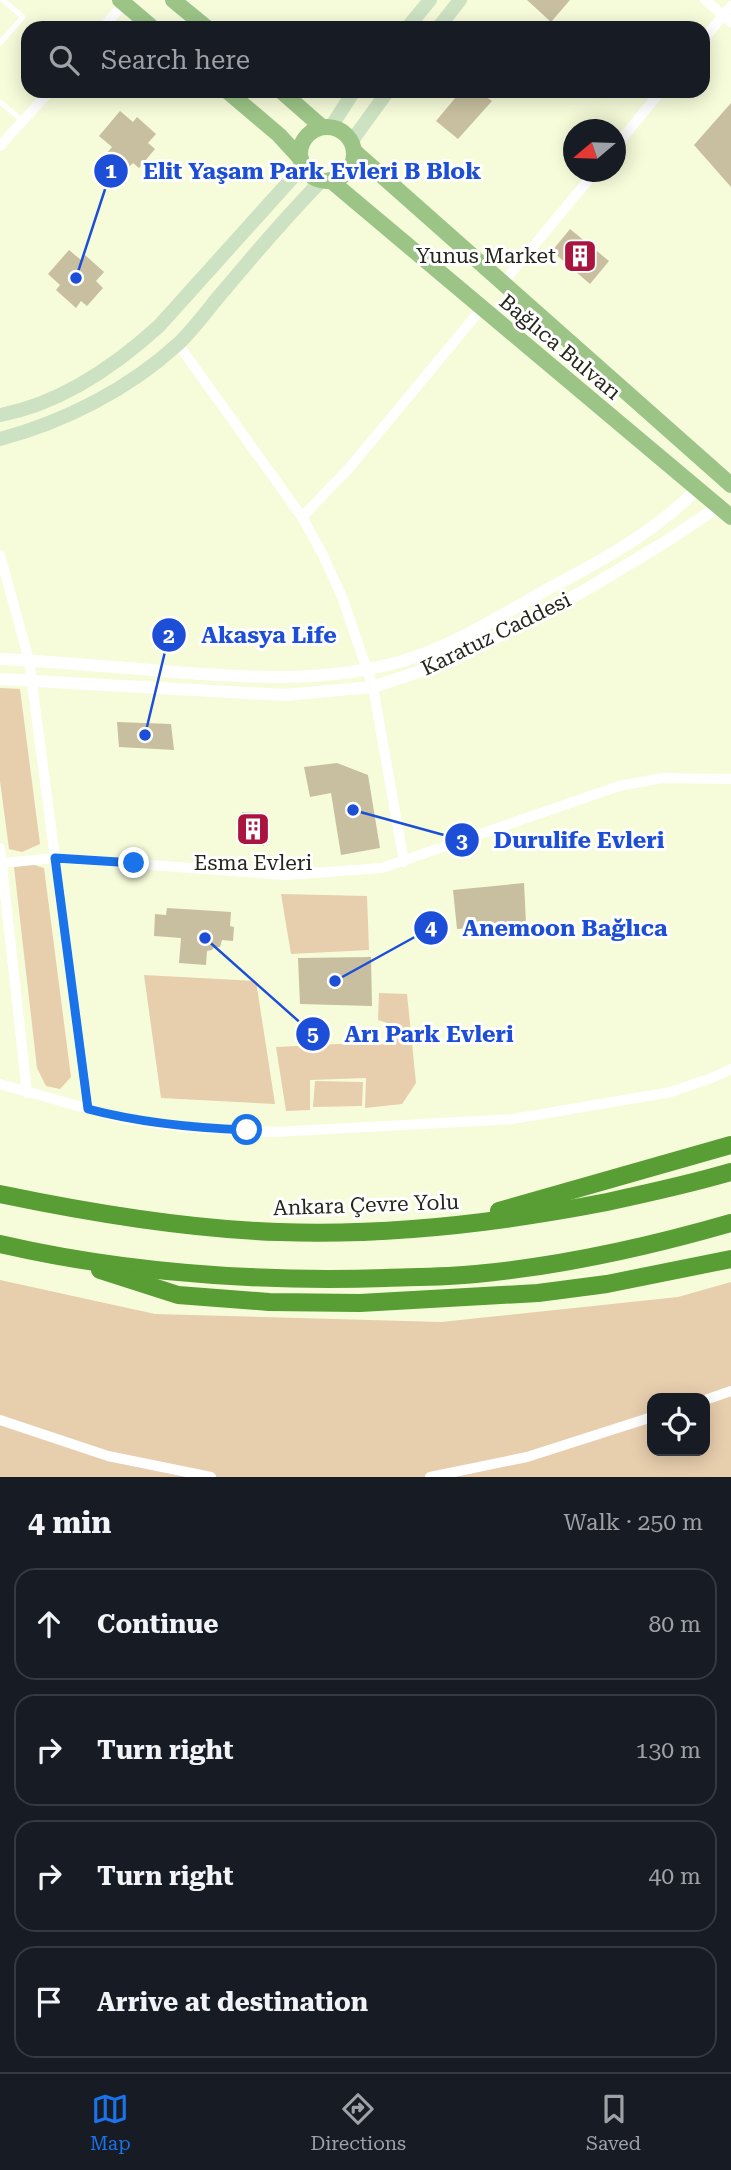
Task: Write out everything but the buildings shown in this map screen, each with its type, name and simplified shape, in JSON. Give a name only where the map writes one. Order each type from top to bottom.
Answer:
[{"type":"highway","points":[[444,1227],[731,1145]]},
{"type":"highway","name":"Ankara Çevre Yolu","points":[[0,1194],[128,1217],[218,1228],[308,1232],[444,1227],[575,1208],[731,1172]]},
{"type":"highway","points":[[63,1258],[240,1278],[350,1279],[474,1275],[583,1258],[731,1223]]},
{"type":"highway","points":[[0,1244],[63,1258],[178,1295],[269,1302],[360,1303],[538,1293],[607,1284],[731,1259]]},
{"type":"main road","points":[[173,0],[198,21]]},
{"type":"main road","points":[[413,21],[430,0]]},
{"type":"main road","points":[[444,21],[460,0]]},
{"type":"main road","points":[[122,2],[145,21]]},
{"type":"main road","points":[[235,98],[279,135],[308,173],[326,180]]},
{"type":"main road","points":[[290,98],[326,127],[346,135],[352,146]]},
{"type":"main road","points":[[1,413],[35,405],[67,390],[137,346],[159,327],[302,162],[303,142],[307,135],[326,127],[349,98]]},
{"type":"main road","points":[[0,439],[47,425],[70,414],[125,383],[178,344],[282,221],[326,180],[345,174],[350,167],[352,146],[383,98]]},
{"type":"main road","name":"Bağlıca Bulvarı","points":[[352,146],[502,284],[731,485]]},
{"type":"main road","name":"Bağlıca Bulvarı","points":[[326,180],[725,512]]},
{"type":"street","points":[[705,0],[727,19]]},
{"type":"street","points":[[108,21],[122,2]]},
{"type":"street","points":[[710,34],[727,19],[731,6]]},
{"type":"street","points":[[0,146],[44,98]]},
{"type":"street","points":[[626,133],[655,98]]},
{"type":"street","points":[[502,284],[586,182]]},
{"type":"street","points":[[302,517],[350,467],[482,308]]},
{"type":"street","points":[[178,344],[302,517],[323,553],[342,597],[373,687],[404,862]]},
{"type":"street","name":"Karatuz Caddesi","points":[[0,659],[267,678],[309,678],[407,660],[450,643],[572,576],[663,521],[697,489]]},
{"type":"street","name":"Karatuz Caddesi","points":[[0,679],[284,695],[373,687],[454,660],[582,592],[667,541],[725,512]]},
{"type":"street","points":[[0,555],[29,660],[88,1109]]},
{"type":"street","points":[[2,863],[55,858],[286,875],[382,868],[620,786],[662,778],[731,779]]},
{"type":"street","points":[[0,848],[27,1093]]},
{"type":"street","points":[[0,1084],[125,1119],[192,1128],[275,1132],[513,1119],[671,1092],[731,1069]]},
{"type":"street","points":[[710,1398],[731,1391]]},
{"type":"street","points":[[0,1420],[108,1456],[211,1477]]},
{"type":"street","points":[[430,1477],[527,1457],[647,1420]]},
{"type":"lane","points":[[0,43],[23,17],[3,0]]},
{"type":"lane","points":[[0,102],[24,122]]},
{"type":"shaded area","points":[[0,688],[20,689],[40,844],[22,852],[9,849],[0,781]]},
{"type":"shaded area","points":[[31,864],[44,868],[71,1077],[60,1089],[46,1086],[37,1068],[14,867]]},
{"type":"shaded area","points":[[281,894],[367,896],[369,950],[291,954]]},
{"type":"shaded area","points":[[144,975],[256,981],[275,1104],[161,1098]]},
{"type":"shaded area","points":[[379,993],[407,994],[416,1083],[402,1104],[365,1108],[366,1078],[310,1080],[310,1110],[286,1111],[276,1047],[360,1043],[396,1045],[393,1025],[378,1020]]},
{"type":"shaded area","points":[[315,1081],[363,1082],[362,1106],[313,1107]]},
{"type":"shaded area","points":[[0,1280],[155,1314],[441,1322],[678,1297],[731,1282],[731,1477],[0,1477]]},
{"type":"place","name":"Yunus Market","points":[[580,256]]},
{"type":"place","name":"Elit Yaşam Park Evleri B Blok","points":[[76,278]]},
{"type":"place","name":"Akasya Life","points":[[145,735]]},
{"type":"place","name":"Durulife Evleri","points":[[353,810]]},
{"type":"place","name":"Esma Evleri","points":[[253,829]]},
{"type":"place","name":"Arı Park Evleri","points":[[205,938]]},
{"type":"place","name":"Anemoon Bağlıca","points":[[335,981]]},
{"type":"route","points":[[134,863],[55,858],[88,1109],[125,1119],[192,1128],[247,1130]]}]
